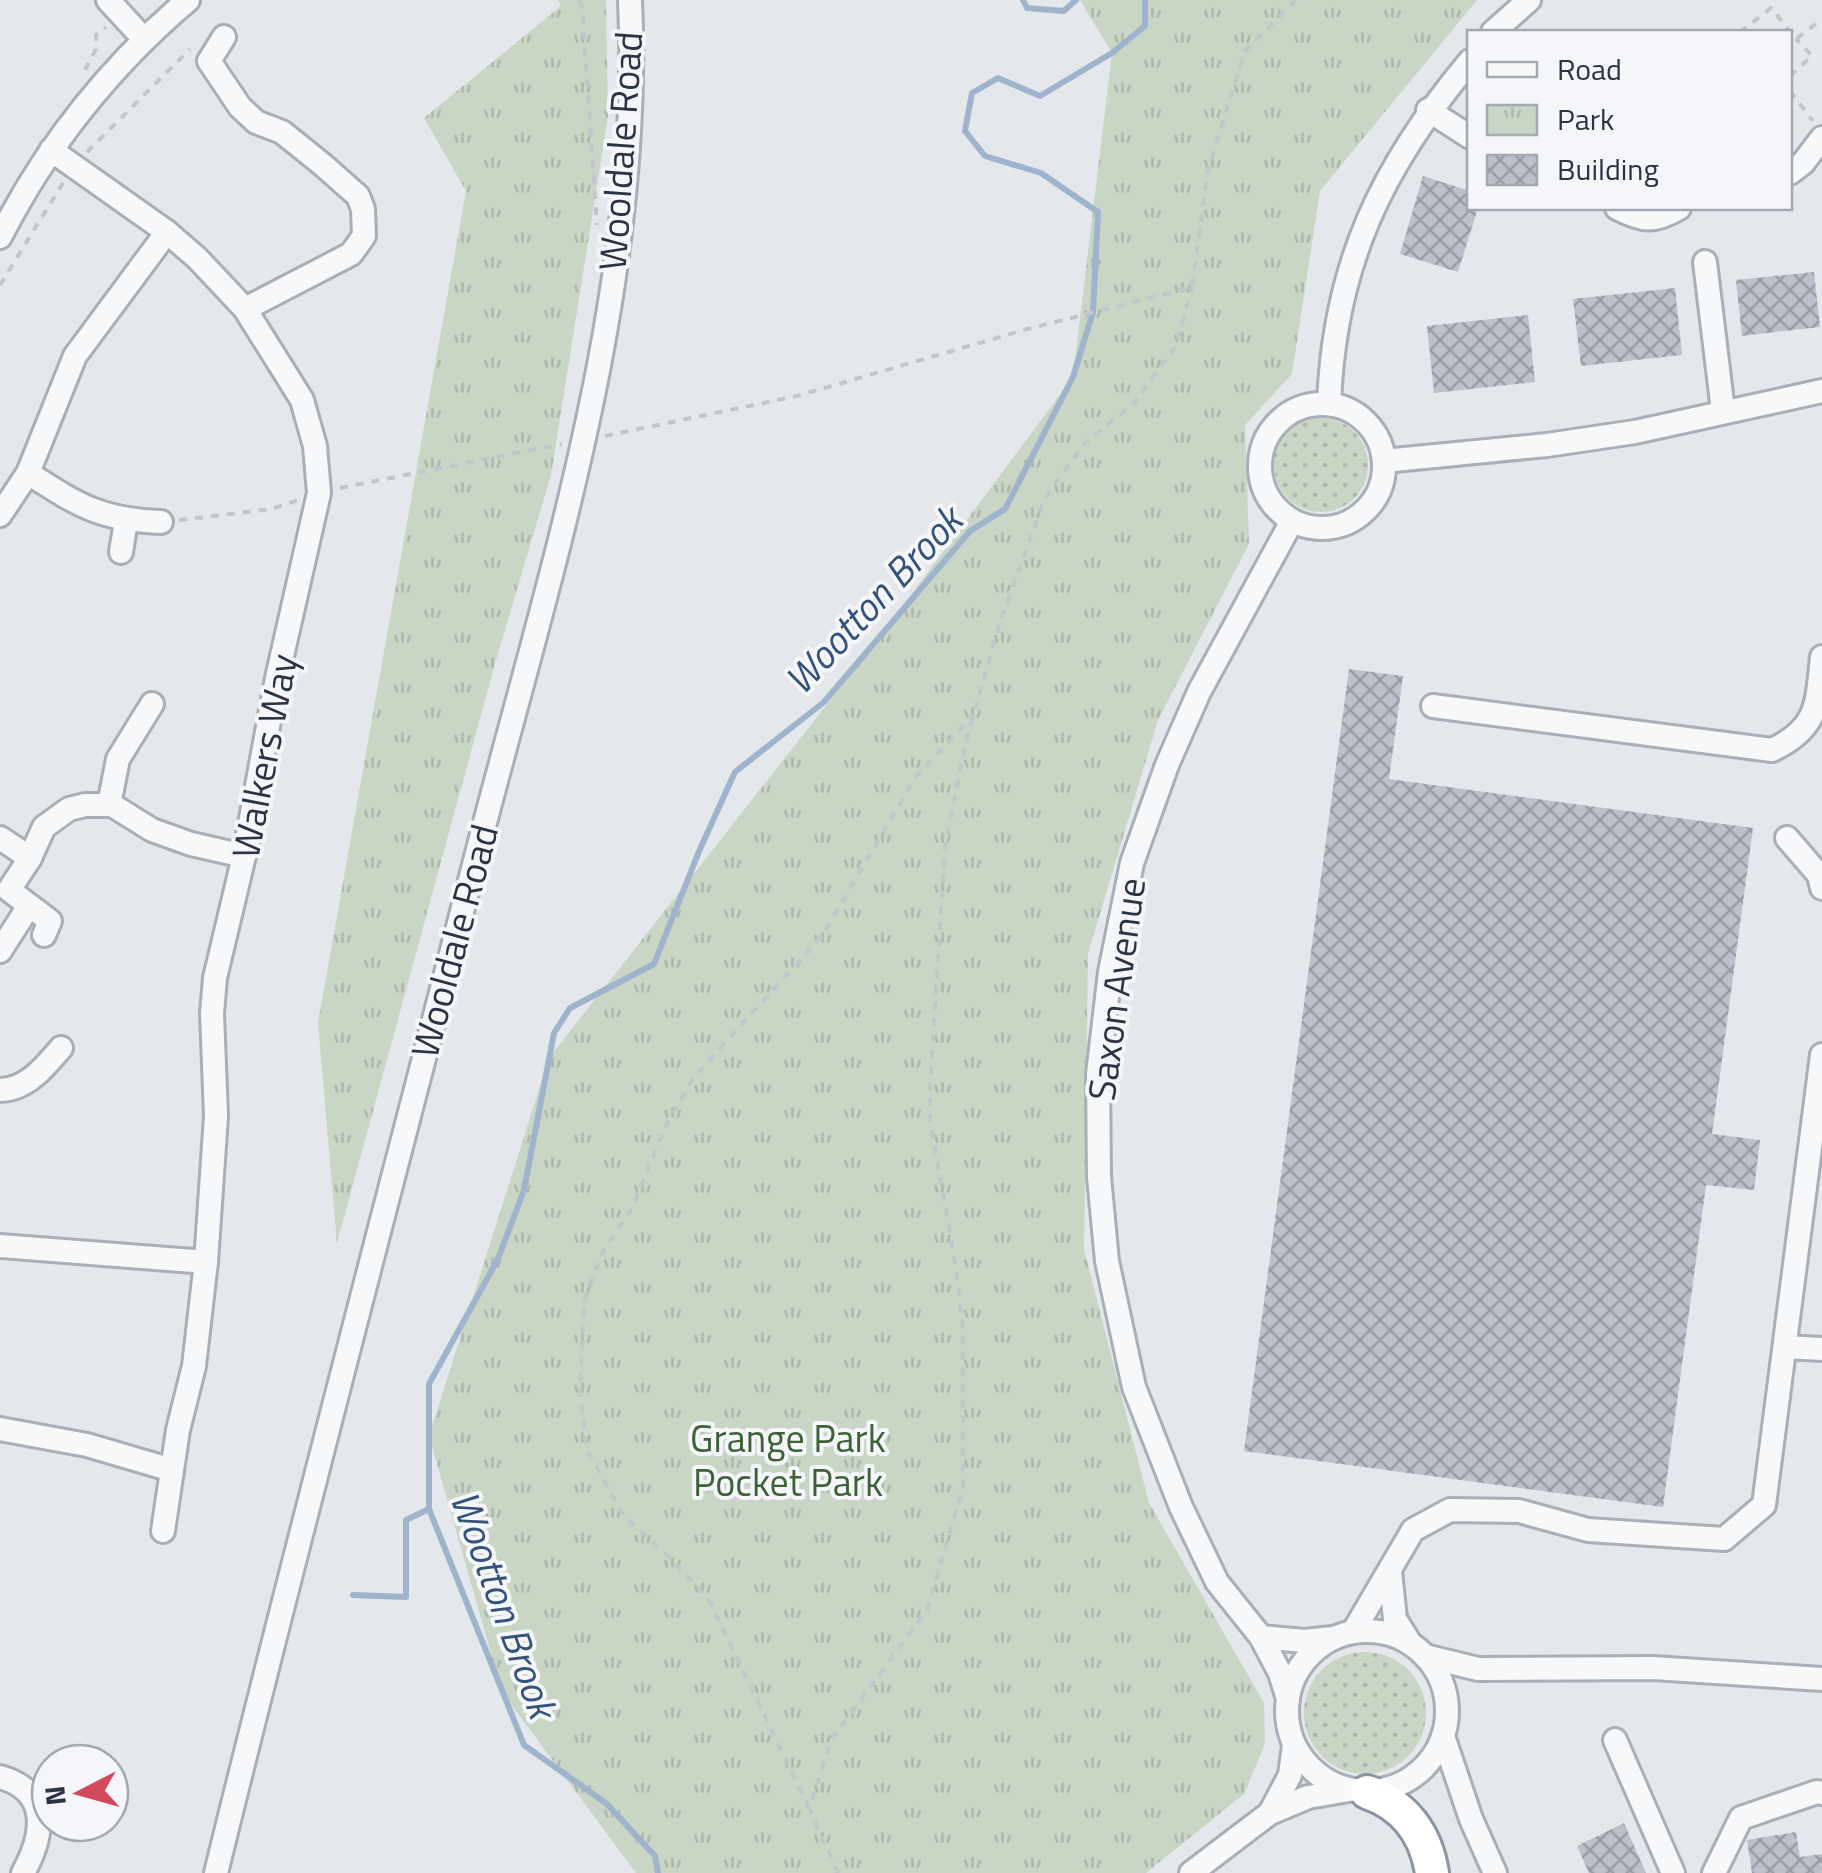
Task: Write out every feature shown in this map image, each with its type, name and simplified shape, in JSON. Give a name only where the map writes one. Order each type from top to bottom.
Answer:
[{"type":"highway","points":[[1359,1791],[1385,1798],[1410,1821],[1429,1853],[1432,1873]]},
{"type":"street","points":[[108,0],[143,38]]},
{"type":"street","points":[[0,237],[51,150],[99,86],[143,38],[188,0]]},
{"type":"street","name":"Wooldale Road","points":[[216,1873],[310,1495],[586,440],[617,247],[628,139],[630,0]]},
{"type":"street","points":[[1495,30],[1528,0]]},
{"type":"street","points":[[224,36],[209,61],[240,107],[256,122],[282,132],[323,164],[358,196],[363,209],[364,236],[351,254],[245,309]]},
{"type":"street","points":[[1329,404],[1331,355],[1346,281],[1366,223],[1392,168],[1428,110],[1467,64]]},
{"type":"street","points":[[1428,110],[1467,135]]},
{"type":"street","points":[[1792,171],[1822,135]]},
{"type":"street","name":"Walkers Way","points":[[51,150],[167,232],[245,309],[302,400],[314,446],[319,493],[216,978],[212,1013],[216,1116],[206,1262],[194,1366],[162,1531]]},
{"type":"street","points":[[1620,210],[1642,221],[1662,219],[1676,210]]},
{"type":"street","points":[[0,514],[28,472],[76,356],[167,232]]},
{"type":"street","points":[[1705,262],[1723,411]]},
{"type":"street","points":[[1384,460],[1548,445],[1635,432],[1822,391]]},
{"type":"street","points":[[1312,404],[1329,404],[1355,413],[1371,428],[1384,460],[1381,486],[1371,505],[1348,523],[1312,528],[1292,521],[1270,500],[1261,477],[1261,456],[1274,426],[1291,412],[1312,404]]},
{"type":"street","points":[[28,472],[78,504],[126,521],[161,522]]},
{"type":"street","points":[[121,552],[126,521]]},
{"type":"street","name":"Saxon Avenue","points":[[1288,1699],[1262,1636],[1217,1582],[1181,1507],[1134,1387],[1107,1261],[1099,1177],[1098,1074],[1110,972],[1132,863],[1199,692],[1292,521]]},
{"type":"street","points":[[1434,706],[1772,750],[1787,743],[1816,713],[1822,658]]},
{"type":"street","points":[[109,805],[118,759],[152,704]]},
{"type":"street","points":[[44,935],[50,921],[30,906],[4,895],[52,819],[84,805],[109,805],[152,830],[244,856]]},
{"type":"street","points":[[0,838],[30,858]]},
{"type":"street","points":[[1787,838],[1819,875],[1822,888]]},
{"type":"street","points":[[0,951],[30,906]]},
{"type":"street","points":[[0,1090],[25,1084],[61,1048]]},
{"type":"street","points":[[1359,1791],[1327,1781],[1313,1771],[1294,1745],[1287,1723],[1288,1699],[1301,1666],[1312,1652],[1343,1635],[1390,1571],[1412,1530],[1450,1510],[1519,1511],[1588,1530],[1724,1539],[1764,1504],[1822,1055]]},
{"type":"street","points":[[0,1246],[206,1262]]},
{"type":"street","points":[[1785,1347],[1822,1349]]},
{"type":"street","points":[[0,1430],[87,1445],[172,1470]]},
{"type":"street","points":[[1390,1571],[1395,1618],[1442,1685],[1446,1703],[1443,1736],[1471,1819],[1495,1873]]},
{"type":"street","points":[[1262,1636],[1304,1641],[1390,1634],[1418,1650],[1491,1670],[1701,1670],[1822,1679]]},
{"type":"street","points":[[1192,1873],[1270,1813],[1308,1797],[1402,1783],[1420,1771],[1443,1736]]},
{"type":"street","points":[[1615,1740],[1672,1873]]},
{"type":"street","points":[[1270,1813],[1290,1775],[1294,1745]]},
{"type":"street","points":[[0,1777],[15,1781],[31,1793],[38,1812],[38,1839],[23,1873]]},
{"type":"street","points":[[1714,1873],[1741,1818],[1818,1792],[1822,1794]]},
{"type":"path","points":[[578,0],[582,7],[598,236]]},
{"type":"path","points":[[809,1808],[832,1740],[927,1610],[963,1488],[962,1330],[956,1269],[930,1120],[930,1086],[940,976],[945,847],[974,715],[1000,622],[1045,498],[1084,444],[1134,403],[1176,345],[1192,288],[1208,170],[1245,51],[1296,0]]},
{"type":"path","points":[[1742,30],[1770,8],[1788,30]]},
{"type":"path","points":[[1796,39],[1822,18]]},
{"type":"path","points":[[1792,34],[1812,56],[1792,74]]},
{"type":"path","points":[[0,286],[50,200],[100,135],[194,45]]},
{"type":"path","points":[[1792,94],[1822,135]]},
{"type":"path","points":[[161,522],[272,509],[319,493],[797,396],[1024,330],[1192,288]]},
{"type":"path","points":[[838,1873],[709,1600],[624,1516],[586,1448],[580,1390],[584,1302],[601,1255],[632,1208],[664,1127],[692,1078],[822,936],[915,778],[974,715]]},
{"type":"green space","points":[[558,0],[606,0],[608,116],[551,475],[496,660],[337,1243],[318,1023],[466,191],[424,118],[561,6]]},
{"type":"green space","name":"Grange Park Pocket Park","points":[[1080,0],[1477,0],[1320,191],[1292,374],[1245,425],[1249,544],[1158,720],[1088,954],[1084,1249],[1149,1503],[1264,1703],[1265,1744],[1244,1794],[1146,1873],[636,1873],[502,1692],[429,1436],[549,1058],[876,642],[1073,377],[1112,53]]},
{"type":"green space","points":[[1321,418],[1339,422],[1354,432],[1364,447],[1368,465],[1364,483],[1354,498],[1339,508],[1321,512],[1303,508],[1288,498],[1278,483],[1274,465],[1278,447],[1288,432],[1303,422]]},
{"type":"green space","points":[[1365,1652],[1388,1657],[1408,1670],[1421,1690],[1426,1713],[1421,1736],[1408,1756],[1388,1769],[1365,1774],[1342,1769],[1322,1756],[1309,1736],[1304,1713],[1309,1690],[1322,1670],[1342,1657]]},
{"type":"building","points":[[1423,176],[1467,190],[1467,210],[1477,210],[1458,272],[1400,254]]},
{"type":"building","points":[[1814,272],[1820,327],[1742,336],[1736,280]]},
{"type":"building","points":[[1675,288],[1682,355],[1581,366],[1573,299]]},
{"type":"building","points":[[1528,315],[1535,382],[1434,393],[1427,326]]},
{"type":"building","points":[[1349,669],[1403,676],[1389,779],[1753,828],[1712,1134],[1760,1140],[1754,1190],[1706,1185],[1663,1507],[1244,1451]]},
{"type":"building","points":[[1624,1823],[1646,1873],[1589,1873],[1577,1846]]},
{"type":"building","points":[[1796,1832],[1800,1857],[1822,1854],[1822,1873],[1752,1873],[1747,1840]]},
{"type":"waterway","name":"Wootton Brook","points":[[1023,0],[1027,8],[1064,11],[1076,0]]},
{"type":"waterway","name":"Wootton Brook","points":[[658,1873],[655,1856],[607,1804],[524,1745],[429,1509],[429,1384],[498,1259],[524,1190],[554,1033],[570,1008],[654,964],[735,772],[824,702],[970,531],[1005,509],[1073,377],[1093,312],[1098,212],[1041,173],[985,156],[965,131],[972,93],[998,78],[1040,96],[1112,53],[1145,26],[1145,0]]},
{"type":"waterway","points":[[353,1595],[406,1597],[406,1520],[429,1509]]}]
